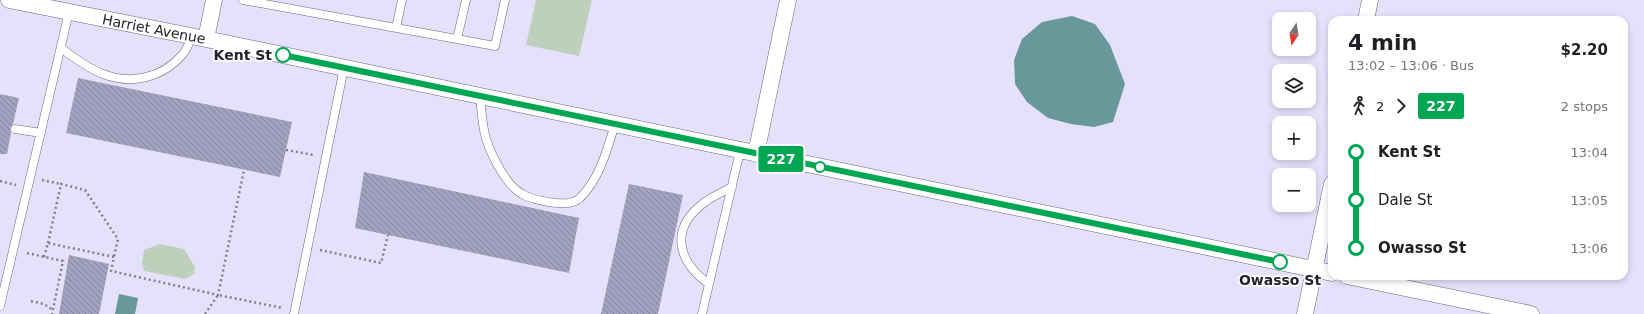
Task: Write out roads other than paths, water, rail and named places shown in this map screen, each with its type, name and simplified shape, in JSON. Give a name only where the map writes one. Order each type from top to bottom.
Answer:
[{"type":"street","name":"Harriet Avenue","points":[[9,0],[1328,272]]},
{"type":"street","points":[[199,38],[214,0]]},
{"type":"street","points":[[756,154],[788,0]]},
{"type":"street","points":[[1367,16],[1370,0]]},
{"type":"street","points":[[1305,314],[1328,203]]},
{"type":"street","points":[[1366,280],[1531,314]]},
{"type":"lane","points":[[243,0],[495,46],[505,0]]},
{"type":"lane","points":[[396,28],[402,0]]},
{"type":"lane","points":[[457,39],[466,0]]},
{"type":"lane","points":[[0,306],[69,12]]},
{"type":"lane","points":[[60,48],[82,63],[103,74],[127,80],[155,76],[170,67],[199,38]]},
{"type":"lane","points":[[295,312],[344,68]]},
{"type":"lane","points":[[480,96],[484,131],[497,163],[508,181],[520,194],[530,198],[564,204],[578,199],[590,185],[602,164],[615,124]]},
{"type":"lane","points":[[15,129],[41,133]]},
{"type":"lane","points":[[702,314],[740,151]]},
{"type":"lane","points":[[709,284],[696,275],[687,264],[681,244],[684,225],[692,214],[705,202],[732,187]]},
{"type":"place","name":"Kent St","points":[[283,55]]},
{"type":"place","name":"Owasso St","points":[[1280,262]]}]
